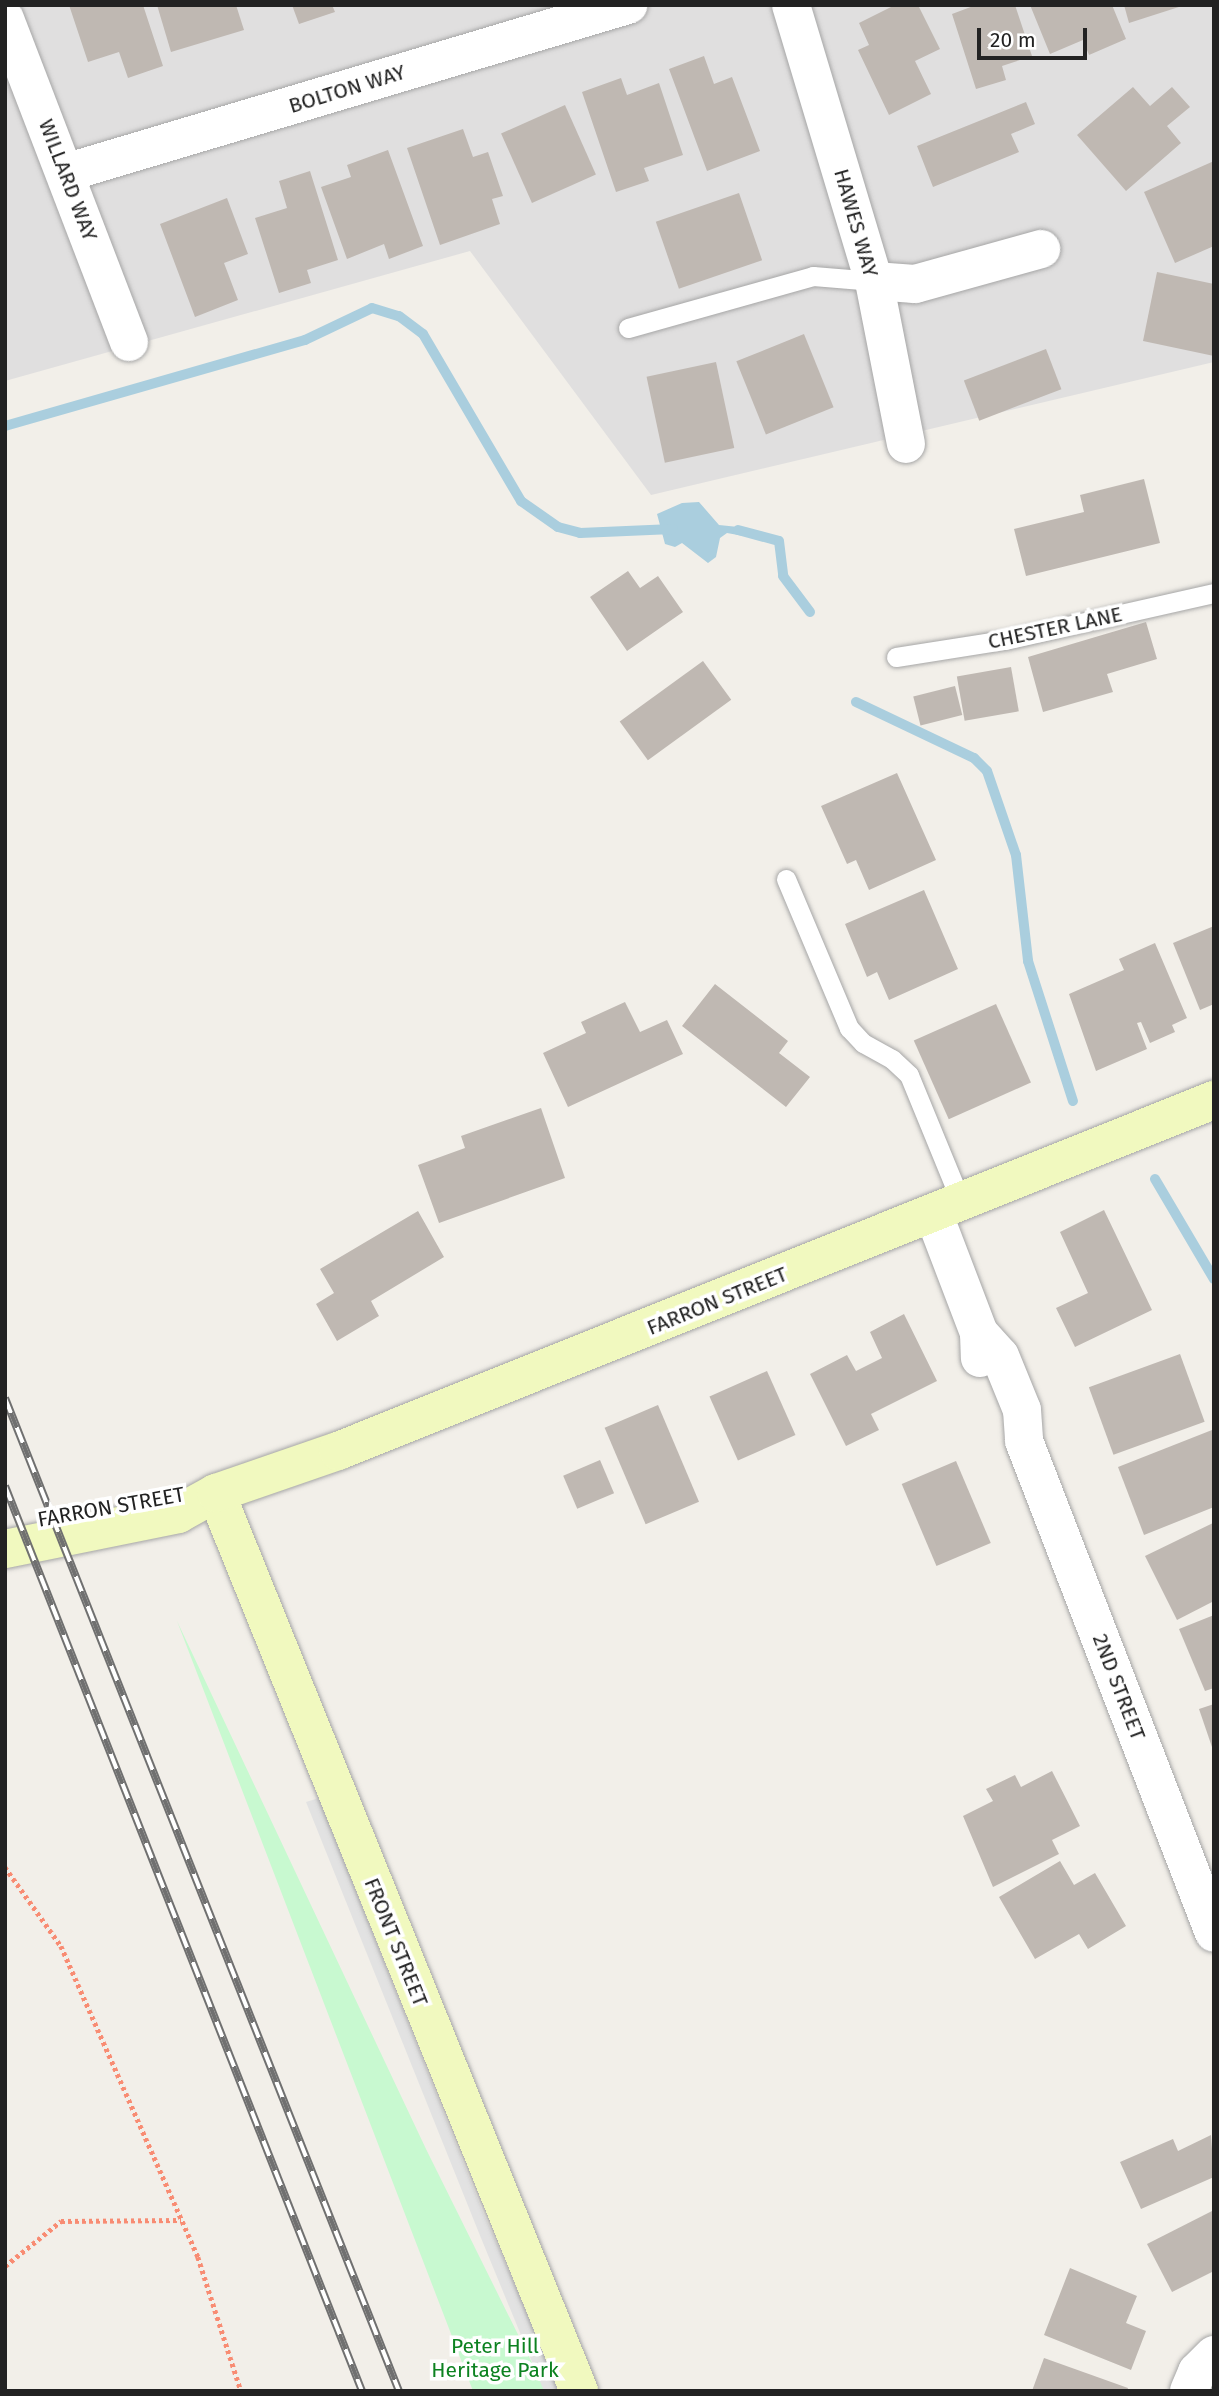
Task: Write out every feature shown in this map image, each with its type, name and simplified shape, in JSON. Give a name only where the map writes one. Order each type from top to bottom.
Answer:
[{"type":"street","name":"BOLTON WAY","points":[[65,173],[628,5]]},
{"type":"street","name":"HAWES WAY","points":[[792,5],[874,281],[906,444]]},
{"type":"street","name":"WILLARD WAY","points":[[5,19],[129,342]]},
{"type":"street","points":[[874,281],[915,284],[1041,249]]},
{"type":"street","name":"FARRON STREET","points":[[5,1549],[178,1514],[216,1493],[338,1451],[948,1210],[1214,1100]]},
{"type":"street","name":"2ND STREET","points":[[948,1210],[979,1333],[980,1364],[1002,1419],[1024,1441],[1214,1933]]},
{"type":"street","name":"FARRON STREET","points":[[5,1526],[166,1493],[216,1493]]},
{"type":"street","name":"FRONT STREET","points":[[216,1493],[579,2391]]},
{"type":"street","points":[[1189,2391],[1197,2372],[1214,2355]]},
{"type":"lane","points":[[628,328],[813,276],[874,281]]},
{"type":"lane","name":"CHESTER LANE","points":[[895,657],[1005,640],[1214,593]]},
{"type":"lane","points":[[786,879],[849,1028],[863,1043],[892,1059],[909,1075],[948,1210]]},
{"type":"path","points":[[5,1867],[61,1946],[198,2257],[241,2391]]},
{"type":"path","points":[[5,2266],[61,2221],[181,2220]]},
{"type":"shaded area","points":[[5,5],[1214,5],[1214,362],[651,495],[470,251],[5,381]]},
{"type":"shaded area","points":[[319,1798],[482,2210],[561,2391],[544,2391],[481,2238],[306,1802]]},
{"type":"green space","name":"Peter Hill Heritage Park","points":[[177,1621],[426,2149],[546,2391],[473,2391]]},
{"type":"water","points":[[699,502],[719,525],[748,528],[750,533],[749,537],[727,533],[720,538],[716,557],[708,563],[682,543],[675,547],[665,544],[657,514],[682,503]]},
{"type":"building","points":[[69,5],[143,5],[163,66],[128,78],[119,52],[88,62]]},
{"type":"building","points":[[157,5],[236,5],[244,30],[171,52]]},
{"type":"building","points":[[292,5],[332,5],[335,12],[299,24]]},
{"type":"building","points":[[895,5],[918,5],[940,49],[915,61],[931,94],[889,115],[858,50],[869,45],[859,23]]},
{"type":"building","points":[[976,5],[1015,5],[1032,56],[1002,66],[1006,80],[976,89],[952,14]]},
{"type":"building","points":[[1030,5],[1112,5],[1126,39],[1089,55],[1083,40],[1050,54]]},
{"type":"building","points":[[1124,5],[1182,5],[1182,6],[1129,23]]},
{"type":"building","points":[[704,56],[714,84],[732,77],[760,151],[707,171],[669,69]]},
{"type":"building","points":[[621,78],[627,95],[659,83],[683,155],[644,168],[649,181],[616,192],[582,92]]},
{"type":"building","points":[[1133,87],[1150,106],[1172,87],[1190,107],[1167,126],[1181,143],[1126,191],[1077,135]]},
{"type":"building","points":[[1026,102],[1035,124],[1011,134],[1019,152],[933,187],[917,146]]},
{"type":"building","points":[[565,105],[596,174],[532,203],[501,133]]},
{"type":"building","points":[[463,129],[473,157],[488,152],[503,196],[492,199],[500,224],[440,245],[407,148]]},
{"type":"building","points":[[388,150],[423,246],[389,259],[384,244],[347,259],[321,187],[351,177],[347,165]]},
{"type":"building","points":[[1214,161],[1214,246],[1175,263],[1144,192]]},
{"type":"building","points":[[310,171],[338,260],[307,270],[311,283],[279,293],[255,218],[287,208],[279,181]]},
{"type":"building","points":[[739,193],[762,260],[679,289],[656,222]]},
{"type":"building","points":[[227,198],[248,254],[224,263],[238,300],[195,317],[160,224]]},
{"type":"building","points":[[1157,272],[1214,284],[1214,356],[1143,341]]},
{"type":"building","points":[[804,334],[834,407],[766,435],[736,361]]},
{"type":"building","points":[[1046,349],[1061,389],[979,421],[964,381]]},
{"type":"building","points":[[716,362],[734,448],[665,463],[647,377]]},
{"type":"building","points":[[1144,479],[1160,543],[1026,576],[1014,529],[1084,512],[1080,495]]},
{"type":"building","points":[[628,571],[640,588],[658,576],[683,612],[627,651],[590,597]]},
{"type":"building","points":[[1146,622],[1157,659],[1107,674],[1113,692],[1043,712],[1028,657]]},
{"type":"building","points":[[703,661],[731,700],[648,760],[620,722]]},
{"type":"building","points":[[1011,667],[1019,711],[965,721],[957,677]]},
{"type":"building","points":[[955,686],[962,715],[921,726],[913,696]]},
{"type":"building","points":[[897,773],[936,860],[869,890],[856,860],[847,864],[821,806]]},
{"type":"building","points":[[924,890],[958,969],[889,1000],[877,972],[867,977],[845,924]]},
{"type":"building","points":[[1214,926],[1214,1004],[1200,1010],[1173,943]]},
{"type":"building","points":[[1155,943],[1187,1018],[1172,1025],[1175,1032],[1150,1043],[1141,1022],[1137,1023],[1147,1049],[1096,1071],[1069,994],[1124,970],[1119,959]]},
{"type":"building","points":[[715,984],[788,1041],[779,1053],[810,1077],[786,1107],[682,1026]]},
{"type":"building","points":[[625,1002],[640,1032],[667,1020],[683,1054],[568,1107],[543,1053],[586,1033],[581,1022]]},
{"type":"building","points":[[996,1004],[1031,1083],[949,1119],[914,1041]]},
{"type":"building","points":[[541,1108],[565,1178],[439,1223],[418,1165],[465,1148],[461,1136]]},
{"type":"building","points":[[1104,1210],[1152,1310],[1075,1347],[1056,1308],[1088,1293],[1060,1232]]},
{"type":"building","points":[[418,1211],[444,1257],[371,1301],[379,1316],[337,1341],[316,1304],[334,1293],[320,1269]]},
{"type":"building","points":[[904,1314],[937,1381],[871,1414],[879,1430],[846,1446],[810,1374],[847,1355],[856,1371],[882,1358],[870,1332]]},
{"type":"building","points":[[1180,1354],[1205,1422],[1113,1455],[1089,1387]]},
{"type":"building","points":[[767,1371],[795,1435],[738,1461],[709,1397]]},
{"type":"building","points":[[658,1405],[699,1502],[646,1524],[605,1428]]},
{"type":"building","points":[[1212,1430],[1214,1507],[1144,1535],[1118,1467]]},
{"type":"building","points":[[600,1460],[614,1493],[577,1509],[563,1476]]},
{"type":"building","points":[[956,1461],[991,1543],[936,1566],[902,1484]]},
{"type":"building","points":[[1213,1523],[1214,1601],[1177,1620],[1145,1556]]},
{"type":"building","points":[[1214,1615],[1214,1688],[1205,1691],[1179,1629]]},
{"type":"building","points":[[1214,1704],[1214,1750],[1213,1750],[1199,1709]]},
{"type":"building","points":[[1052,1771],[1080,1826],[1052,1840],[1059,1854],[993,1887],[963,1816],[993,1801],[986,1789],[1015,1775],[1021,1787]]},
{"type":"building","points":[[1060,1861],[1074,1885],[1095,1873],[1126,1926],[1088,1949],[1079,1934],[1035,1959],[999,1897]]},
{"type":"building","points":[[1211,2135],[1214,2177],[1141,2209],[1120,2162],[1173,2139],[1178,2151]]},
{"type":"building","points":[[1214,2210],[1214,2271],[1172,2292],[1147,2244]]},
{"type":"building","points":[[1070,2268],[1137,2296],[1126,2323],[1146,2331],[1131,2370],[1044,2335]]},
{"type":"building","points":[[1044,2358],[1128,2388],[1127,2391],[1032,2391]]},
{"type":"waterway","points":[[5,426],[305,340],[372,308],[399,316],[423,334],[521,501],[558,527],[580,533],[673,529]]},
{"type":"waterway","points":[[738,530],[779,541],[783,576],[810,612]]},
{"type":"waterway","points":[[856,702],[974,758],[987,771],[1016,855],[1028,961],[1073,1101]]},
{"type":"waterway","points":[[1155,1179],[1214,1279]]},
{"type":"railway","points":[[5,1398],[399,2391]]},
{"type":"railway","points":[[5,1486],[362,2391]]}]
